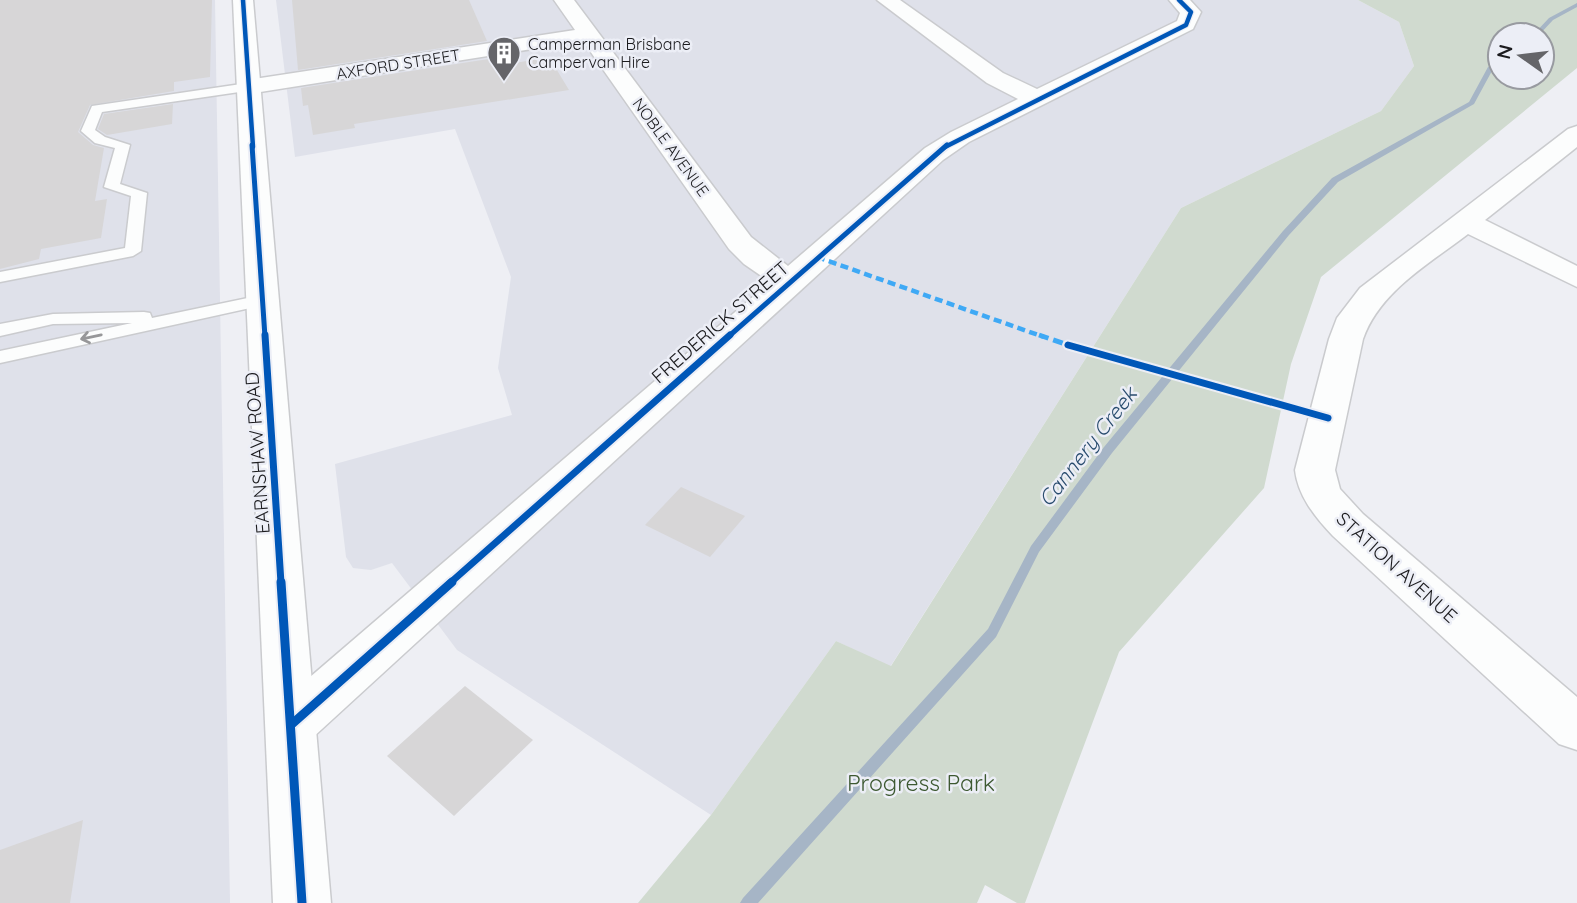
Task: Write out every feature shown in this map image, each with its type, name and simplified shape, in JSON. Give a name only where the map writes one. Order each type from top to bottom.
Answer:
[{"type":"street","name":"EARNSHAW ROAD","points":[[243,0],[302,903]]},
{"type":"street","name":"NOBLE AVENUE","points":[[564,0],[740,243],[790,281]]},
{"type":"street","points":[[887,0],[995,78],[1038,99]]},
{"type":"street","name":"FREDERICK STREET","points":[[292,724],[934,154],[960,137],[1186,25],[1191,12],[1179,0]]},
{"type":"street","name":"AXFORD STREET","points":[[248,87],[589,34]]},
{"type":"street","name":"STATION AVENUE","points":[[1577,134],[1371,295],[1354,318],[1346,339],[1315,481],[1324,498],[1348,525],[1577,728]]},
{"type":"street","points":[[1467,222],[1577,278]]},
{"type":"lane","points":[[0,278],[133,251],[139,193],[112,187],[123,145],[100,141],[88,131],[97,109],[248,87]]},
{"type":"lane","points":[[0,357],[262,300]]},
{"type":"lane","points":[[0,330],[53,319],[181,318]]},
{"type":"shaded area","points":[[0,0],[215,0],[230,903],[0,903]]},
{"type":"shaded area","points":[[276,0],[1358,0],[1399,22],[1414,66],[1381,111],[1181,208],[890,667],[836,641],[711,815],[457,650],[392,563],[371,570],[353,568],[346,557],[335,464],[512,415],[498,368],[511,277],[455,129],[295,157]]},
{"type":"green space","name":"Progress Park","points":[[1358,0],[1577,0],[1577,68],[1556,85],[1556,21],[1486,21],[1486,91],[1549,91],[1321,277],[1291,364],[1264,488],[1119,652],[1025,903],[1017,903],[985,885],[977,903],[638,903],[711,815],[836,641],[891,666],[1181,208],[1381,111],[1414,66],[1399,22]]},
{"type":"building","points":[[0,0],[212,0],[210,77],[174,82],[174,91],[90,105],[78,132],[93,145],[104,148],[95,201],[107,199],[101,238],[41,249],[39,259],[0,269]]},
{"type":"building","points":[[292,0],[469,0],[487,41],[298,70]]},
{"type":"building","points":[[549,57],[569,90],[354,124],[355,128],[313,135],[308,105],[303,106],[301,88],[495,58],[498,66]]},
{"type":"building","points":[[173,104],[172,124],[107,135],[98,129],[104,114]]},
{"type":"building","points":[[681,487],[745,516],[710,557],[645,525]]},
{"type":"building","points":[[465,686],[533,740],[454,816],[387,756]]},
{"type":"building","points":[[83,820],[70,903],[0,903],[0,850]]},
{"type":"waterway","name":"Cannery Creek","points":[[1549,21],[1577,5]]},
{"type":"waterway","name":"Cannery Creek","points":[[748,903],[992,633],[1035,549],[1108,450],[1286,233],[1335,180],[1472,103],[1486,76]]},
{"type":"marked path","points":[[817,257],[1068,345]]},
{"type":"cycle path","points":[[243,0],[302,903]]},
{"type":"cycle path","points":[[292,724],[934,154],[960,137],[1186,25],[1191,12],[1179,0]]},
{"type":"cycle path","points":[[1068,345],[1328,418]]},
{"type":"place","name":"Camperman Brisbane Campervan Hire","points":[[504,83]]}]
